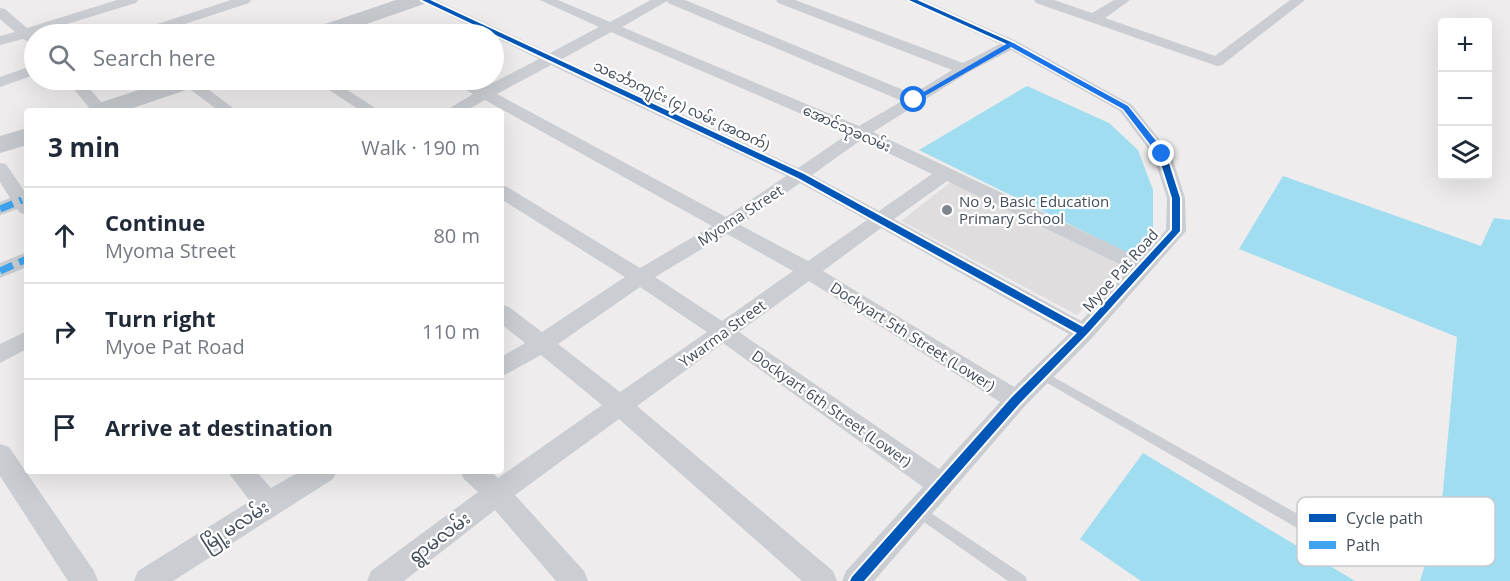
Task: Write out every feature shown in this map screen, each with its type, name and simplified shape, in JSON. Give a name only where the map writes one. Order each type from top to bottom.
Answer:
[{"type":"main road","points":[[349,24],[417,0]]},
{"type":"main road","points":[[110,108],[161,90]]},
{"type":"main road","points":[[0,145],[24,137]]},
{"type":"street","points":[[0,3],[9,0]]},
{"type":"street","points":[[65,24],[131,0]]},
{"type":"street","points":[[171,24],[244,0]]},
{"type":"street","name":"သင်္ဘောကျင်း (၄) လမ်း (အထက်)","points":[[425,0],[476,24]]},
{"type":"street","name":"အောင်သုခလမ်း","points":[[547,0],[860,134],[1143,267]]},
{"type":"street","points":[[504,84],[661,0]]},
{"type":"street","points":[[674,0],[914,100]]},
{"type":"street","points":[[783,0],[964,69]]},
{"type":"street","name":"Myoe Pat Road","points":[[856,581],[1016,400],[1084,332],[1176,231],[1176,198],[1162,154],[1126,108],[1011,44],[912,0]]},
{"type":"street","points":[[1041,0],[1217,62],[1298,0]]},
{"type":"street","points":[[1093,19],[1123,0]]},
{"type":"street","points":[[0,12],[24,32]]},
{"type":"street","points":[[355,22],[359,24]]},
{"type":"street","name":"သင်္ဘောကျင်း (၄) လမ်း (အထက်)","points":[[504,37],[801,176],[1084,332]]},
{"type":"street","points":[[0,41],[24,38]]},
{"type":"street","name":"Myoma Street","points":[[504,366],[543,343],[640,277],[726,226],[860,134],[964,69],[1011,44]]},
{"type":"street","points":[[0,82],[24,74]]},
{"type":"street","points":[[83,90],[98,108]]},
{"type":"street","points":[[203,90],[225,108]]},
{"type":"street","points":[[338,90],[367,108]]},
{"type":"street","name":"Dockyart 5th Street (Lower)","points":[[479,90],[809,271],[1016,400]]},
{"type":"street","points":[[459,108],[493,90]]},
{"type":"street","points":[[0,168],[24,205],[0,209]]},
{"type":"street","name":"Ywarma Street","points":[[497,493],[946,173]]},
{"type":"street","name":"Dockyart 6th Street (Lower)","points":[[504,193],[640,277],[723,332],[941,485]]},
{"type":"street","points":[[0,271],[24,260]]},
{"type":"street","points":[[504,314],[621,406],[823,581]]},
{"type":"street","points":[[0,354],[24,341]]},
{"type":"street","points":[[0,455],[84,581]]},
{"type":"street","points":[[243,474],[268,504]]},
{"type":"street","name":"မြို့မလမ်း","points":[[148,581],[319,474]]},
{"type":"street","points":[[476,474],[497,493],[574,581]]},
{"type":"street","name":"ရွာမလမ်း","points":[[381,581],[497,493]]},
{"type":"lane","points":[[1041,374],[1297,521]]},
{"type":"lane","points":[[918,511],[1020,581]]},
{"type":"shaded area","points":[[952,181],[1124,265],[1077,315],[901,221]]},
{"type":"water","points":[[1027,86],[1109,123],[1138,150],[1153,190],[1153,230],[1134,256],[919,150]]},
{"type":"water","points":[[1283,176],[1481,246],[1494,218],[1510,220],[1510,581],[1420,581],[1425,566],[1495,566],[1495,497],[1442,497],[1457,337],[1239,249]]},
{"type":"water","points":[[1143,453],[1297,546],[1297,566],[1330,566],[1355,581],[1141,581],[1080,539]]},
{"type":"marked path","points":[[0,209],[22,200]]},
{"type":"marked path","points":[[0,271],[24,260]]},
{"type":"cycle path","points":[[425,0],[476,24]]},
{"type":"cycle path","points":[[856,581],[1016,400],[1084,332],[1176,231],[1176,198],[1162,154],[1126,108],[1011,44],[912,0]]},
{"type":"cycle path","points":[[504,37],[801,176],[1084,332]]},
{"type":"place","name":"No 9, Basic Education Primary School","points":[[947,210]]},
{"type":"route","points":[[914,100],[964,69],[1011,44],[1126,108],[1162,154]]}]
